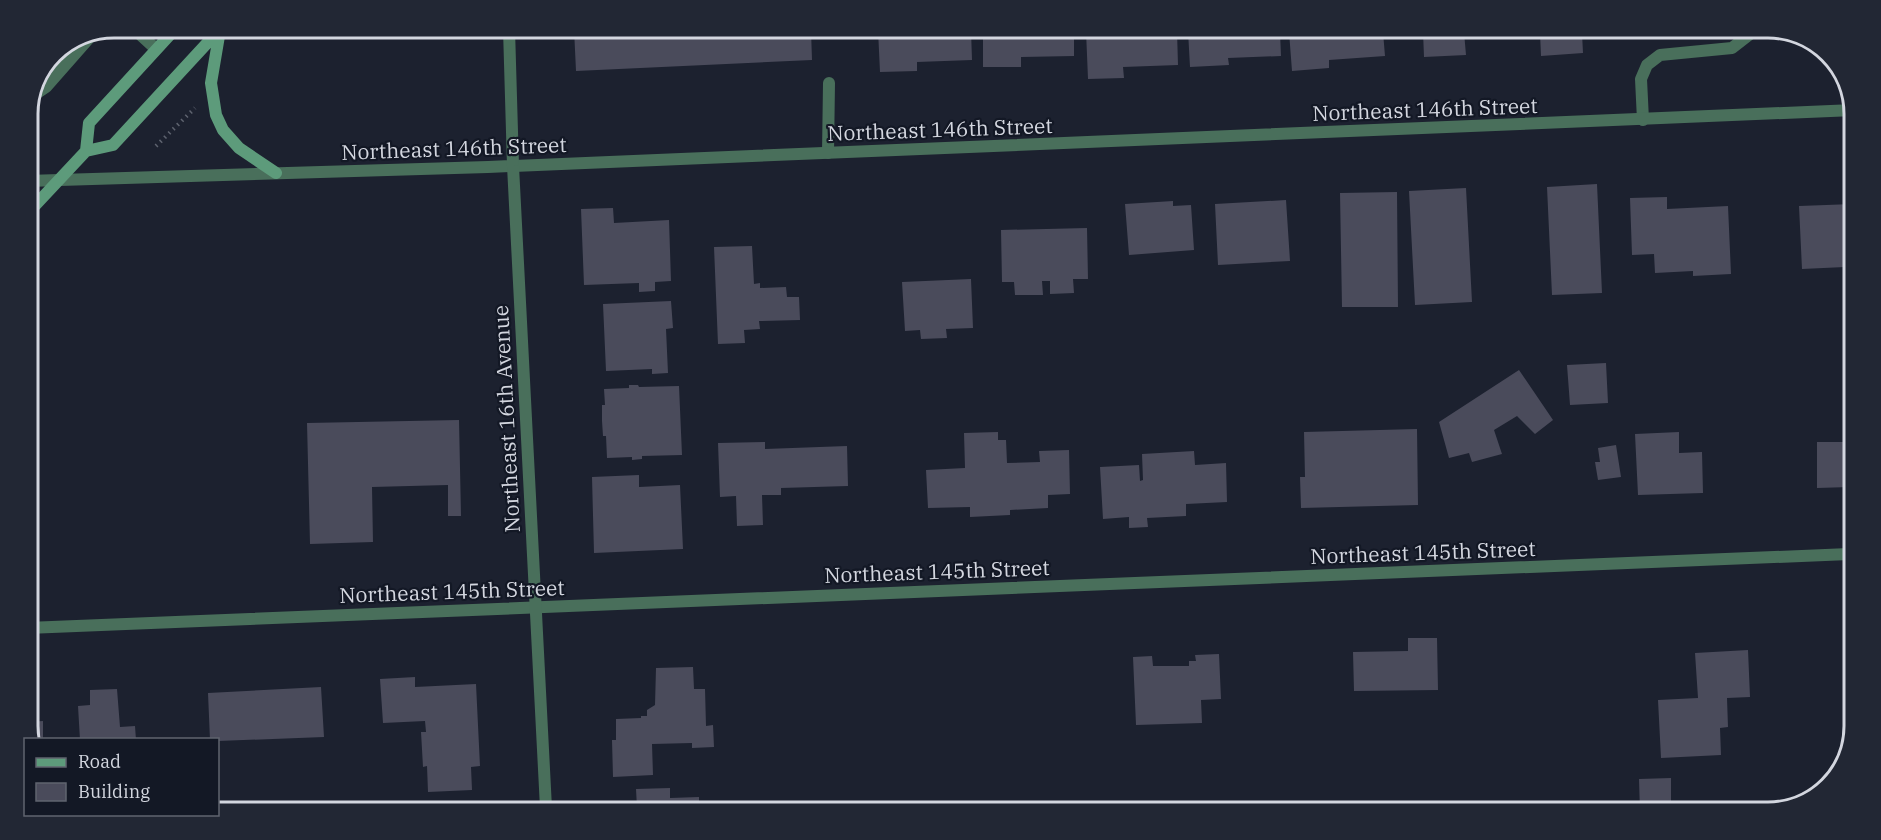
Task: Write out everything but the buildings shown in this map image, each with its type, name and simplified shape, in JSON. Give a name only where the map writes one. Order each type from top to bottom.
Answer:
[{"type":"main road","points":[[86,151],[89,123],[166,38]]},
{"type":"main road","points":[[38,202],[86,151],[113,145],[212,38]]},
{"type":"main road","points":[[219,38],[211,82],[216,115],[223,130],[239,148],[276,173]]},
{"type":"street","points":[[144,38],[156,49]]},
{"type":"street","name":"Northeast 16th Avenue","points":[[509,38],[513,166],[546,802]]},
{"type":"street","points":[[1643,120],[1641,79],[1647,65],[1653,60],[1660,55],[1732,48],[1745,38]]},
{"type":"street","points":[[41,90],[84,43]]},
{"type":"street","points":[[828,153],[829,83]]},
{"type":"street","name":"Northeast 146th Street","points":[[38,181],[513,166],[1843,111]]},
{"type":"street","name":"Northeast 145th Street","points":[[38,628],[1844,554]]},
{"type":"path","points":[[156,146],[198,105]]}]
